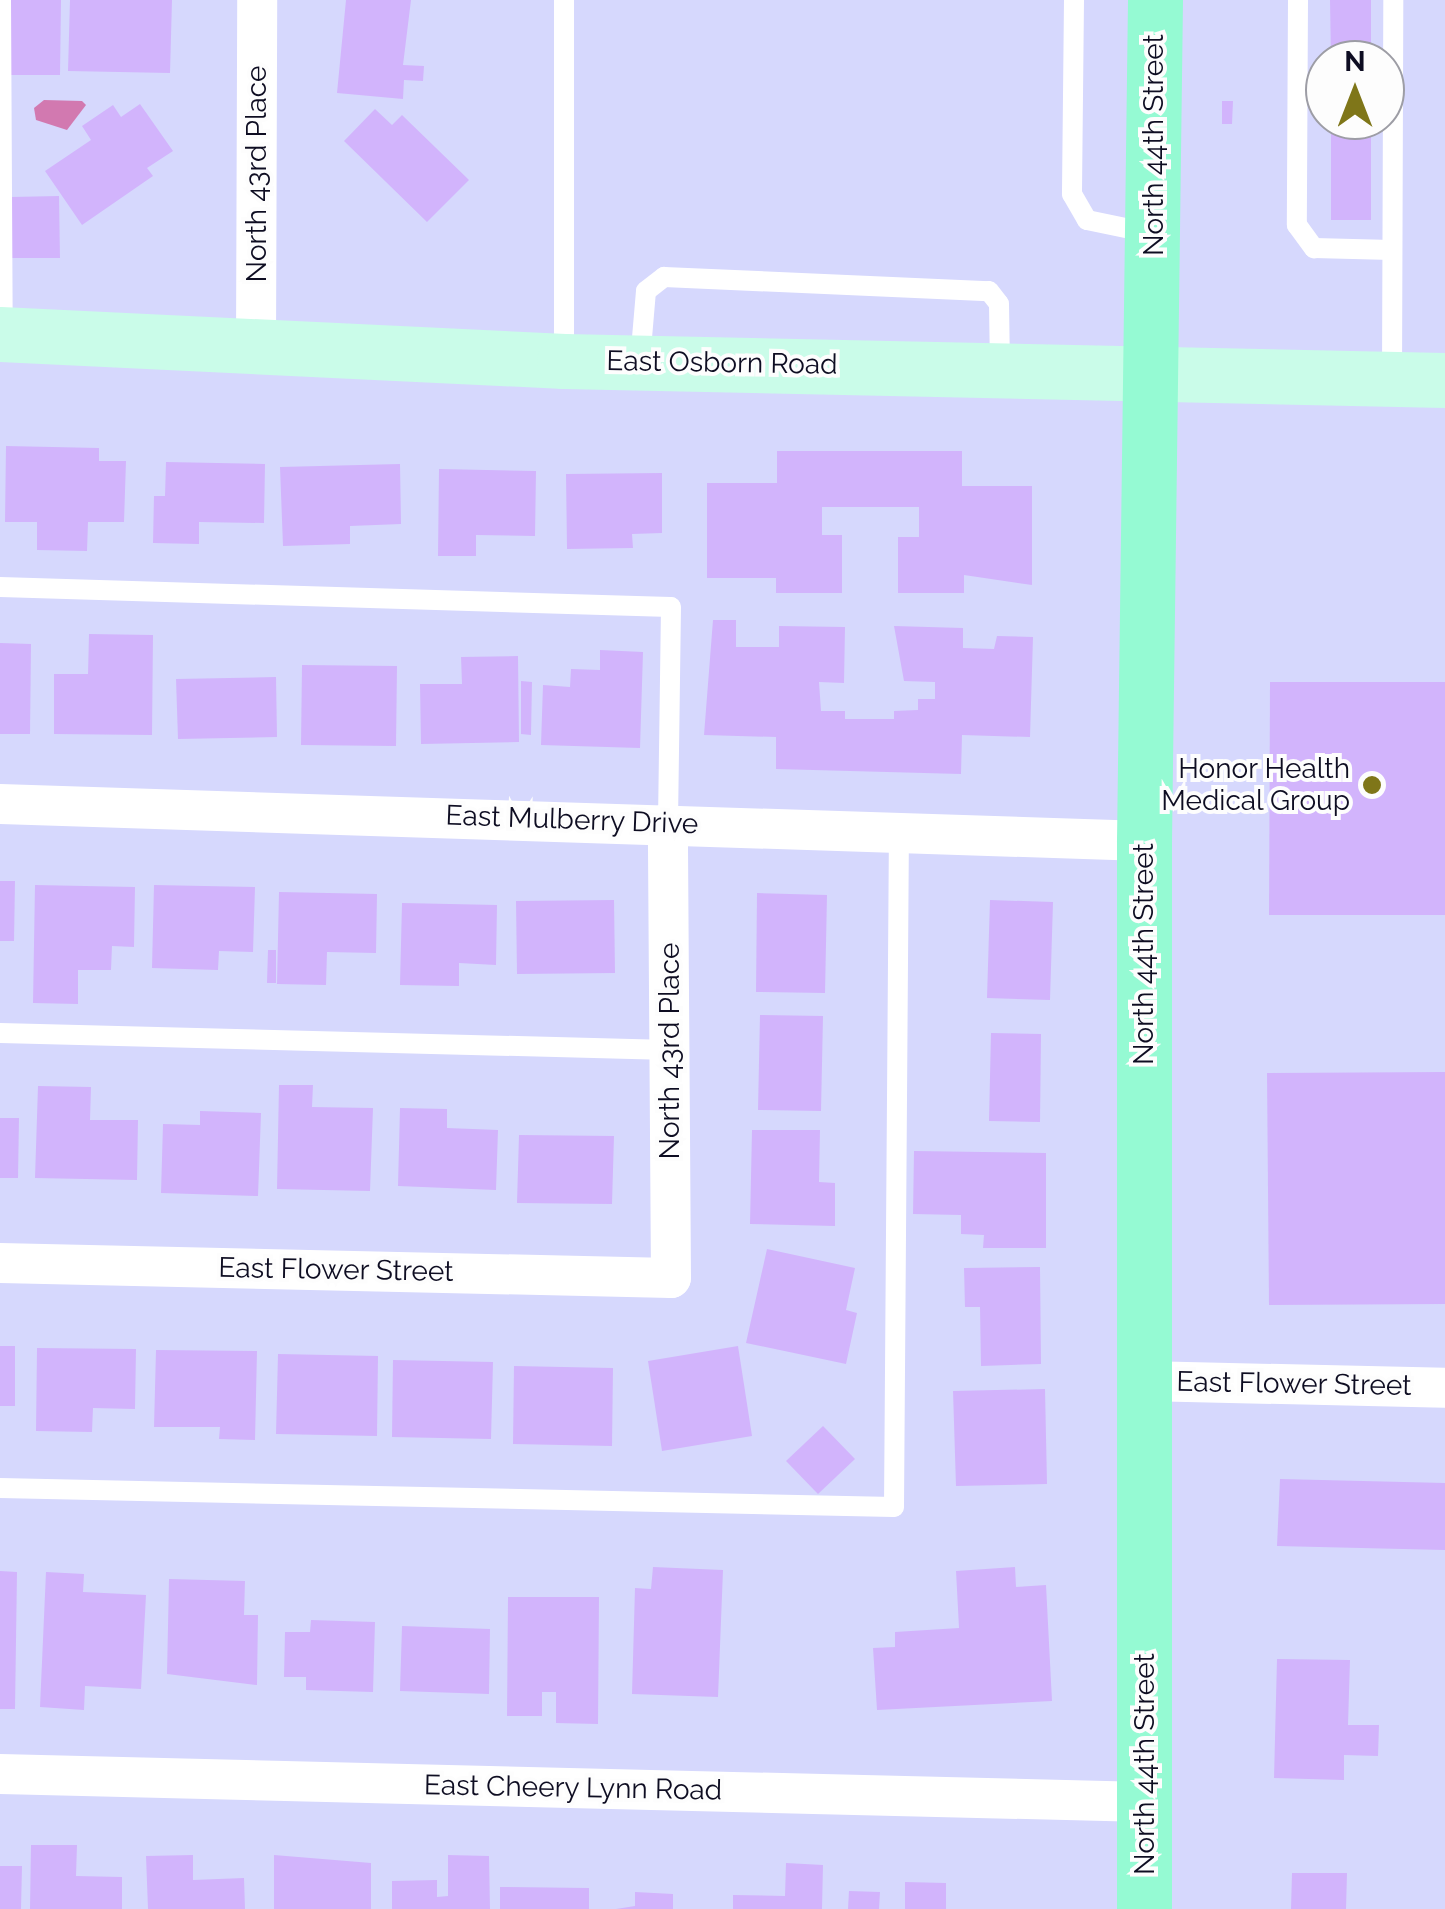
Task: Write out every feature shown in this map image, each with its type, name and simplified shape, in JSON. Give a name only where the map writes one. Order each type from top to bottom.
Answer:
[{"type":"main road","name":"North 44th Street","points":[[1144,1909],[1144,841],[1154,0]]},
{"type":"street","name":"North 43rd Place","points":[[256,348],[258,0]]},
{"type":"street","name":"East Osborn Road","points":[[2,334],[564,361],[1000,366],[1445,380]]},
{"type":"street","name":"East Mulberry Drive","points":[[0,804],[898,829],[1144,841]]},
{"type":"street","name":"North 43rd Place","points":[[668,823],[672,1278]]},
{"type":"street","name":"East Flower Street","points":[[0,1263],[672,1278]]},
{"type":"street","name":"East Flower Street","points":[[1144,1381],[1445,1388]]},
{"type":"street","name":"East Cheery Lynn Road","points":[[0,1774],[1146,1802]]},
{"type":"lane","points":[[1,0],[2,334]]},
{"type":"lane","points":[[564,0],[564,361]]},
{"type":"lane","points":[[1074,0],[1072,194],[1087,220],[1154,233]]},
{"type":"lane","points":[[1298,0],[1297,225],[1314,248],[1392,250]]},
{"type":"lane","points":[[1392,378],[1393,0]]},
{"type":"lane","points":[[640,361],[646,291],[664,277],[989,291],[999,304],[1000,366]]},
{"type":"lane","points":[[0,586],[671,607],[668,823]]},
{"type":"lane","points":[[0,1488],[894,1508],[898,829]]},
{"type":"lane","points":[[0,1033],[670,1050]]},
{"type":"shaded area","points":[[44,100],[82,101],[86,105],[67,130],[36,120],[34,108]]},
{"type":"building","points":[[11,0],[61,0],[60,75],[11,75]]},
{"type":"building","points":[[70,0],[172,0],[170,73],[68,71]]},
{"type":"building","points":[[346,0],[411,0],[403,65],[424,66],[423,81],[404,80],[403,99],[337,93]]},
{"type":"building","points":[[1330,0],[1371,0],[1371,40],[1331,40]]},
{"type":"building","points":[[1222,101],[1233,101],[1232,124],[1222,124]]},
{"type":"building","points":[[140,104],[173,151],[147,168],[153,176],[82,225],[45,171],[91,140],[82,126],[113,105],[121,117]]},
{"type":"building","points":[[375,109],[392,125],[402,115],[469,180],[427,222],[344,141]]},
{"type":"building","points":[[1331,140],[1371,140],[1371,220],[1331,220]]},
{"type":"building","points":[[59,196],[60,258],[12,258],[11,197]]},
{"type":"building","points":[[6,446],[99,448],[99,461],[126,461],[124,522],[88,522],[87,551],[37,550],[37,522],[5,522]]},
{"type":"building","points":[[777,451],[962,451],[962,486],[1032,486],[1032,585],[964,575],[964,593],[898,593],[898,537],[919,537],[919,507],[822,507],[822,535],[842,535],[842,593],[776,593],[776,578],[707,578],[707,483],[777,483]]},
{"type":"building","points":[[166,462],[265,464],[264,523],[199,522],[199,544],[153,543],[154,496],[165,496]]},
{"type":"building","points":[[400,464],[401,524],[350,526],[350,544],[283,546],[280,467]]},
{"type":"building","points":[[439,469],[536,471],[535,536],[476,535],[476,556],[438,556]]},
{"type":"building","points":[[662,473],[662,533],[632,534],[633,548],[567,549],[566,474]]},
{"type":"building","points":[[713,620],[736,620],[736,647],[779,647],[779,626],[845,627],[844,683],[819,682],[821,711],[845,711],[845,719],[894,719],[894,711],[918,710],[918,699],[935,699],[935,682],[904,681],[894,626],[963,628],[963,648],[994,649],[997,636],[1033,637],[1030,737],[962,735],[961,774],[776,769],[776,737],[704,735]]},
{"type":"building","points":[[89,634],[153,635],[152,735],[54,734],[54,674],[88,674]]},
{"type":"building","points":[[0,643],[31,644],[30,734],[0,734]]},
{"type":"building","points":[[600,650],[643,652],[640,748],[541,745],[543,685],[570,687],[571,669],[600,670]]},
{"type":"building","points":[[518,656],[519,742],[421,744],[420,684],[462,684],[461,657]]},
{"type":"building","points":[[302,665],[397,666],[396,746],[301,745]]},
{"type":"building","points":[[276,677],[277,737],[178,739],[176,679]]},
{"type":"building","points":[[521,681],[532,682],[531,735],[521,734]]},
{"type":"building","points":[[1270,682],[1445,682],[1445,915],[1269,915]]},
{"type":"building","points":[[0,881],[15,881],[14,941],[0,941]]},
{"type":"building","points":[[35,885],[135,887],[134,947],[112,946],[111,970],[78,970],[78,1004],[33,1003]]},
{"type":"building","points":[[154,885],[255,887],[253,952],[219,951],[218,970],[152,968]]},
{"type":"building","points":[[279,892],[377,894],[376,953],[327,952],[326,985],[277,984]]},
{"type":"building","points":[[757,893],[827,895],[825,993],[756,992]]},
{"type":"building","points":[[614,900],[615,973],[517,974],[516,901]]},
{"type":"building","points":[[990,900],[1053,902],[1050,1000],[987,998]]},
{"type":"building","points":[[402,903],[497,905],[496,965],[459,963],[459,986],[400,985]]},
{"type":"building","points":[[268,950],[276,950],[276,983],[267,983]]},
{"type":"building","points":[[760,1015],[823,1016],[821,1111],[758,1110]]},
{"type":"building","points":[[991,1033],[1041,1034],[1040,1122],[989,1121]]},
{"type":"building","points":[[1445,1072],[1445,1304],[1269,1305],[1267,1073]]},
{"type":"building","points":[[279,1085],[313,1085],[312,1107],[373,1108],[370,1191],[277,1189]]},
{"type":"building","points":[[38,1086],[91,1087],[90,1120],[138,1120],[137,1180],[35,1178]]},
{"type":"building","points":[[400,1108],[447,1109],[447,1128],[498,1130],[496,1190],[398,1186]]},
{"type":"building","points":[[200,1111],[261,1113],[258,1196],[161,1193],[163,1124],[200,1125]]},
{"type":"building","points":[[0,1118],[19,1118],[18,1178],[0,1178]]},
{"type":"building","points":[[752,1130],[820,1130],[819,1182],[835,1183],[835,1226],[750,1224]]},
{"type":"building","points":[[519,1135],[614,1136],[612,1204],[517,1203]]},
{"type":"building","points":[[914,1151],[1046,1153],[1046,1248],[983,1248],[984,1235],[961,1234],[961,1215],[913,1214]]},
{"type":"building","points":[[767,1249],[855,1268],[846,1310],[857,1313],[846,1364],[746,1343]]},
{"type":"building","points":[[1040,1267],[1041,1364],[981,1366],[980,1307],[965,1307],[964,1268]]},
{"type":"building","points":[[0,1346],[15,1346],[15,1406],[0,1406]]},
{"type":"building","points":[[738,1346],[752,1436],[662,1451],[648,1361]]},
{"type":"building","points":[[37,1348],[136,1349],[135,1409],[93,1408],[92,1432],[36,1431]]},
{"type":"building","points":[[156,1350],[257,1351],[255,1440],[219,1439],[220,1427],[154,1427]]},
{"type":"building","points":[[278,1354],[378,1356],[377,1436],[276,1434]]},
{"type":"building","points":[[393,1360],[493,1362],[491,1439],[392,1437]]},
{"type":"building","points":[[514,1366],[613,1368],[612,1446],[513,1444]]},
{"type":"building","points":[[1045,1389],[1047,1484],[956,1486],[953,1391]]},
{"type":"building","points":[[823,1426],[855,1459],[818,1494],[786,1461]]},
{"type":"building","points":[[1280,1479],[1445,1483],[1445,1550],[1277,1546]]},
{"type":"building","points":[[653,1567],[723,1570],[718,1697],[632,1694],[635,1588],[651,1589]]},
{"type":"building","points":[[1015,1567],[1016,1587],[1046,1585],[1052,1701],[877,1710],[873,1648],[895,1647],[895,1632],[959,1628],[956,1571]]},
{"type":"building","points":[[0,1571],[17,1572],[15,1709],[0,1709]]},
{"type":"building","points":[[46,1572],[84,1574],[83,1592],[146,1595],[141,1689],[85,1686],[84,1710],[40,1707]]},
{"type":"building","points":[[169,1579],[245,1581],[244,1615],[258,1615],[257,1685],[167,1674]]},
{"type":"building","points":[[508,1597],[599,1597],[598,1724],[556,1723],[556,1692],[542,1692],[542,1716],[507,1716]]},
{"type":"building","points":[[311,1620],[375,1622],[373,1692],[306,1690],[306,1677],[284,1677],[285,1632],[310,1632]]},
{"type":"building","points":[[402,1626],[490,1629],[489,1694],[400,1691]]},
{"type":"building","points":[[1277,1659],[1350,1660],[1348,1725],[1379,1725],[1378,1756],[1344,1755],[1344,1780],[1274,1778]]},
{"type":"building","points":[[31,1845],[77,1845],[76,1876],[122,1877],[122,1909],[30,1909]]},
{"type":"building","points":[[193,1855],[193,1880],[244,1878],[245,1909],[148,1909],[146,1856]]},
{"type":"building","points":[[274,1855],[371,1863],[371,1909],[274,1909]]},
{"type":"building","points":[[448,1855],[489,1856],[490,1909],[392,1909],[392,1881],[437,1880],[437,1897],[448,1896]]},
{"type":"building","points":[[786,1863],[823,1865],[822,1909],[733,1909],[733,1895],[785,1896]]},
{"type":"building","points":[[0,1866],[22,1866],[21,1909],[0,1909]]},
{"type":"building","points":[[1292,1873],[1347,1873],[1346,1909],[1291,1909]]},
{"type":"building","points":[[905,1882],[946,1883],[946,1909],[905,1909]]},
{"type":"building","points":[[500,1887],[589,1888],[589,1909],[500,1909]]},
{"type":"building","points":[[849,1891],[880,1892],[879,1909],[848,1909]]},
{"type":"building","points":[[635,1892],[673,1894],[673,1909],[616,1909],[635,1906]]},
{"type":"place","name":"Honor Health Medical Group","points":[[1372,785]]}]
